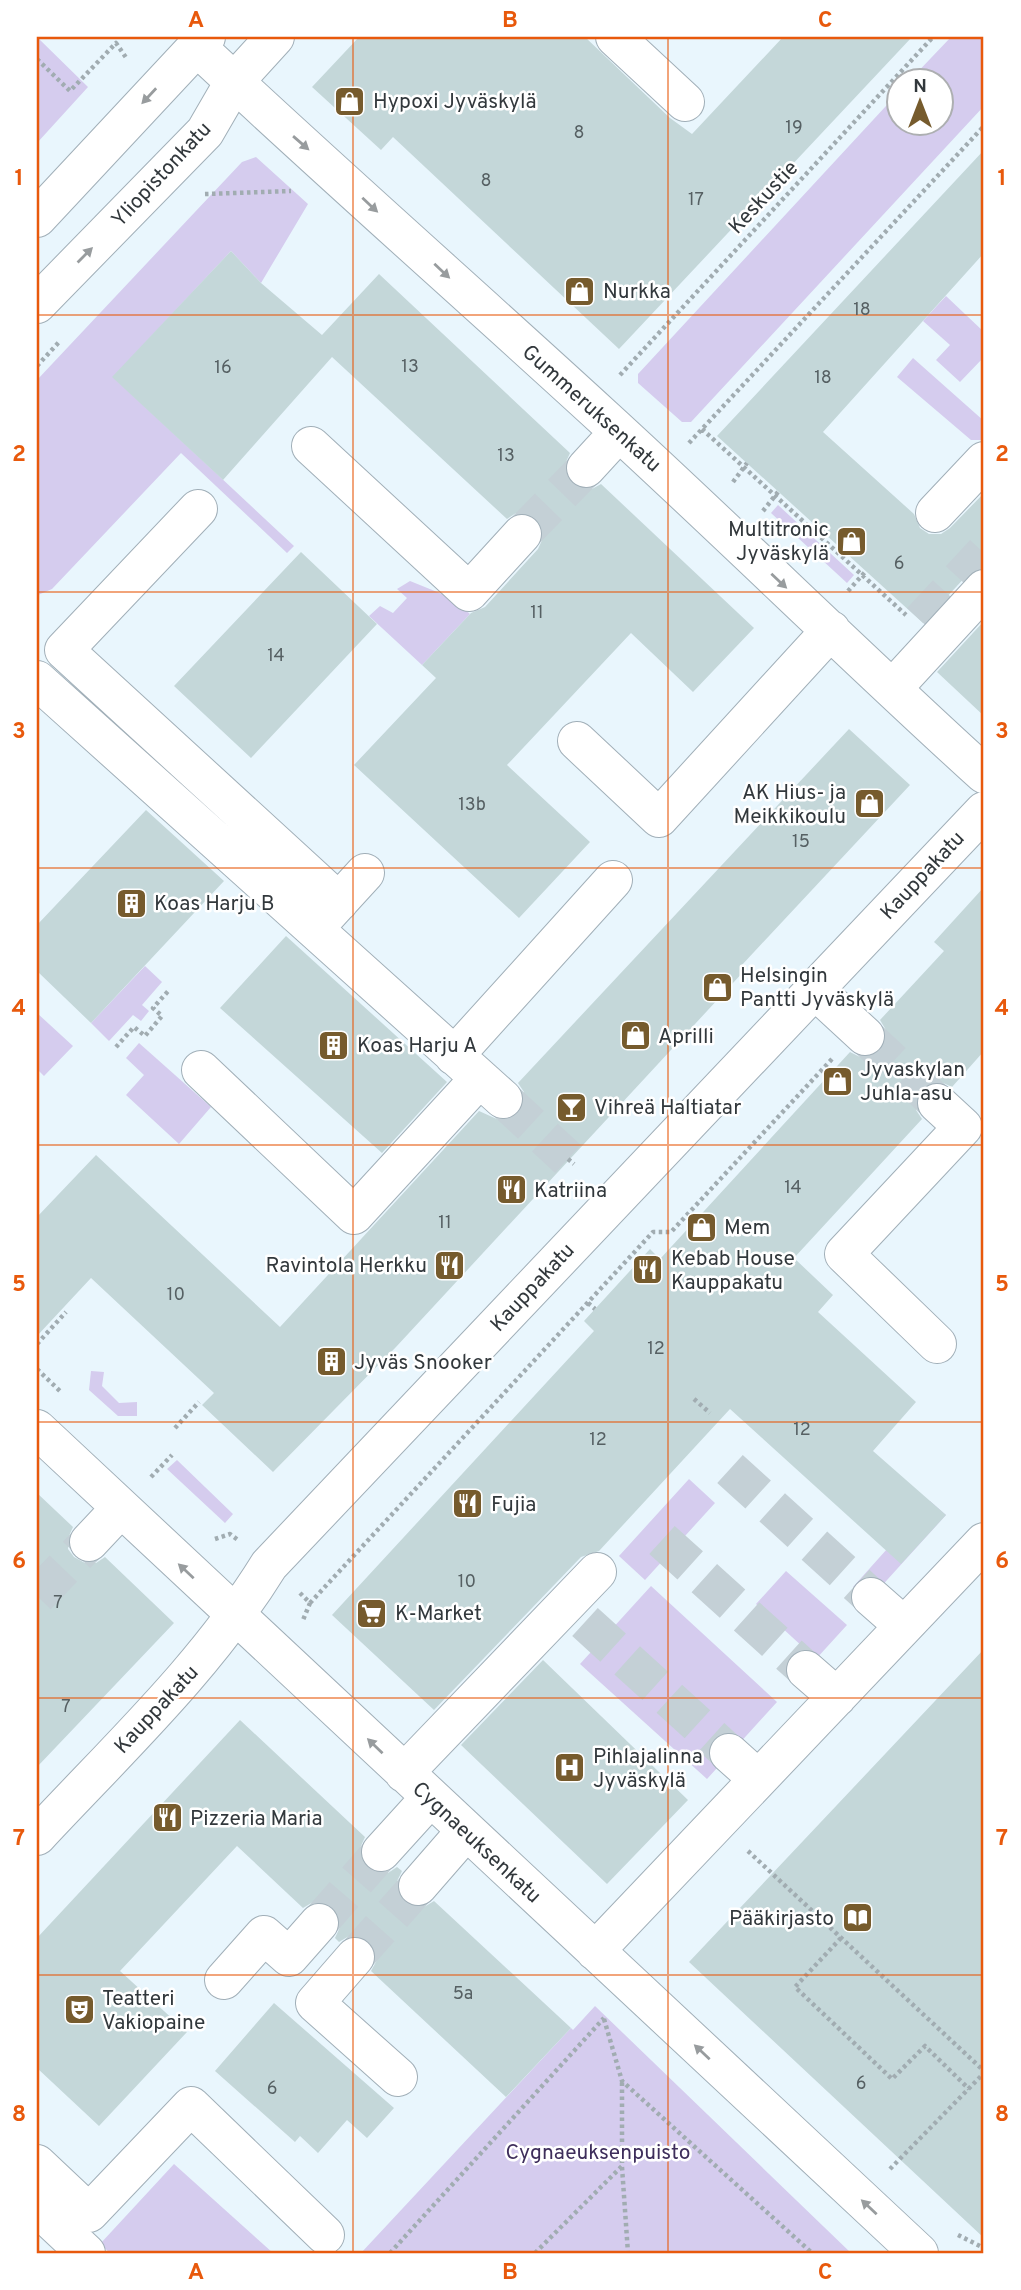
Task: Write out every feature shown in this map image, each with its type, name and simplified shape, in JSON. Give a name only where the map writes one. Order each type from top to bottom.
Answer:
[{"type":"street","name":"Yliopistonkatu","points":[[37,304],[205,132],[233,82],[275,37]]},
{"type":"street","points":[[615,37],[685,102]]},
{"type":"street","name":"Gummeruksenkatu","points":[[201,42],[233,82],[619,432],[984,774]]},
{"type":"street","points":[[37,218],[201,42]]},
{"type":"street","points":[[586,468],[619,432]]},
{"type":"street","points":[[311,446],[469,592],[522,534]]},
{"type":"street","points":[[934,513],[984,461]]},
{"type":"street","points":[[198,509],[64,650],[339,902]]},
{"type":"street","points":[[885,680],[984,589]]},
{"type":"street","points":[[885,680],[919,623]]},
{"type":"street","points":[[577,741],[659,818],[831,630]]},
{"type":"street","points":[[37,680],[479,1078]]},
{"type":"street","name":"Kauppakatu","points":[[37,1836],[204,1659],[237,1617],[270,1565],[984,811]]},
{"type":"street","points":[[314,930],[365,873]]},
{"type":"street","points":[[201,1070],[354,1215],[479,1078],[614,880]]},
{"type":"street","points":[[814,989],[862,1033]]},
{"type":"street","points":[[937,1344],[844,1254],[961,1112]]},
{"type":"street","name":"Cygnaeuksenkatu","points":[[37,1429],[465,1832],[919,2253]]},
{"type":"street","points":[[89,1542],[120,1509]]},
{"type":"street","points":[[595,1951],[984,1542]]},
{"type":"street","points":[[381,1852],[417,1786],[597,1572]]},
{"type":"street","points":[[871,1597],[904,1626]]},
{"type":"street","points":[[806,1670],[837,1697]]},
{"type":"street","points":[[729,1753],[758,1779]]},
{"type":"street","points":[[418,1886],[465,1832]]},
{"type":"street","points":[[224,1980],[264,1935],[289,1956],[319,1923]]},
{"type":"street","points":[[355,1956],[315,2003],[398,2077]]},
{"type":"street","points":[[37,2164],[89,2213],[191,2106],[325,2235]]},
{"type":"street","points":[[37,2207],[86,2253]]},
{"type":"path","points":[[37,59],[69,91],[122,37]]},
{"type":"path","name":"Keskustie","points":[[617,379],[933,37]]},
{"type":"path","points":[[116,43],[127,59]]},
{"type":"path","points":[[688,445],[984,125]]},
{"type":"path","points":[[197,194],[300,191]]},
{"type":"path","points":[[702,429],[746,465],[919,623]]},
{"type":"path","points":[[730,487],[746,465]]},
{"type":"path","points":[[760,514],[777,495]]},
{"type":"path","points":[[851,588],[864,573]]},
{"type":"path","points":[[116,1047],[134,1027],[145,1035],[162,1016],[153,1008],[170,989]]},
{"type":"path","points":[[310,1603],[653,1232],[671,1232],[862,1033]]},
{"type":"path","points":[[568,1159],[574,1164]]},
{"type":"path","points":[[588,1303],[595,1309]]},
{"type":"path","points":[[37,1344],[66,1312]]},
{"type":"path","points":[[694,1399],[710,1413]]},
{"type":"path","points":[[175,1428],[199,1402]]},
{"type":"path","points":[[151,1477],[172,1455]]},
{"type":"path","points":[[772,1874],[984,2072],[890,2170]]},
{"type":"path","points":[[841,1938],[794,1987],[892,2079],[925,2046],[969,2089]]},
{"type":"path","points":[[390,2253],[604,2018],[622,2081],[622,2166],[628,2253]]},
{"type":"path","points":[[622,2081],[812,2253]]},
{"type":"path","points":[[535,2253],[622,2166]]},
{"type":"path","points":[[980,2253],[984,2249]]},
{"type":"green space","points":[[37,37],[88,87],[37,143]]},
{"type":"green space","points":[[951,37],[984,37],[984,106],[691,422],[682,422],[638,383],[638,374],[884,108],[884,136],[954,136],[954,66],[923,66]]},
{"type":"green space","points":[[256,157],[308,204],[261,283],[231,251],[113,377],[294,546],[287,553],[181,453],[52,589],[38,595],[37,380],[242,162]]},
{"type":"green space","points":[[946,296],[984,332],[984,357],[960,382],[936,360],[950,345],[923,321]]},
{"type":"green space","points":[[913,358],[984,421],[984,440],[971,440],[897,377]]},
{"type":"green space","points":[[778,505],[854,575],[847,583],[771,513]]},
{"type":"green space","points":[[410,581],[452,598],[470,614],[422,665],[369,616],[380,606],[393,613],[407,598],[397,589]]},
{"type":"green space","points":[[145,966],[162,982],[142,1005],[149,1011],[141,1021],[133,1015],[109,1041],[91,1023]]},
{"type":"green space","points":[[37,1013],[73,1046],[44,1076],[37,1069]]},
{"type":"green space","points":[[139,1043],[211,1107],[179,1144],[126,1095],[144,1075],[126,1058]]},
{"type":"green space","points":[[91,1371],[104,1372],[102,1386],[119,1403],[137,1402],[137,1416],[118,1416],[89,1390]]},
{"type":"green space","points":[[177,1460],[233,1514],[225,1523],[167,1469]]},
{"type":"green space","points":[[689,1479],[715,1503],[645,1580],[619,1556]]},
{"type":"green space","points":[[930,1501],[946,1515],[868,1601],[853,1587]]},
{"type":"green space","points":[[786,1571],[847,1625],[816,1659],[756,1604]]},
{"type":"green space","points":[[651,1586],[777,1702],[707,1779],[580,1664]]},
{"type":"green space","name":"Cygnaeuksenpuisto","points":[[595,2006],[851,2253],[361,2253],[571,2028],[573,2030]]},
{"type":"green space","points":[[174,2164],[273,2253],[110,2253],[100,2244]]},
{"type":"building","points":[[359,37],[585,37],[670,118],[692,134],[783,37],[912,37],[619,349],[393,137],[381,150],[312,87]]},
{"type":"building","points":[[984,150],[984,253],[823,432],[914,514],[920,528],[929,534],[941,534],[950,528],[984,493],[984,568],[968,574],[923,623],[717,436]]},
{"type":"building","points":[[231,251],[261,283],[322,335],[379,274],[570,453],[565,464],[565,475],[571,484],[582,489],[592,489],[601,484],[754,628],[693,692],[631,633],[507,765],[590,842],[519,918],[354,765],[436,678],[422,665],[471,613],[485,607],[538,549],[543,538],[543,527],[537,518],[527,513],[516,513],[507,519],[332,357],[223,480],[112,377]]},
{"type":"building","points":[[301,552],[377,624],[251,758],[174,686]]},
{"type":"building","points":[[984,621],[984,716],[937,672]]},
{"type":"building","points":[[849,729],[910,785],[741,966],[745,970],[396,1347],[273,1472],[202,1405],[214,1393],[91,1278],[37,1336],[37,1217],[96,1155],[280,1327],[479,1111],[499,1120],[510,1120],[519,1114],[524,1103],[524,1092],[518,1083]]},
{"type":"building","name":"Koas Harju B","points":[[146,810],[224,881],[91,1023],[37,971],[37,925]]},
{"type":"building","points":[[984,887],[984,1051],[952,1087],[941,1082],[930,1082],[921,1088],[916,1099],[916,1110],[922,1119],[794,1258],[833,1295],[818,1312],[916,1402],[873,1451],[946,1515],[901,1564],[730,1409],[599,1551],[581,1557],[434,1710],[332,1615],[594,1331],[584,1321],[650,1249],[660,1259],[850,1052],[860,1057],[871,1057],[881,1050],[886,1041],[886,1030],[880,1020],[944,951],[934,942]]},
{"type":"building","name":"Koas Harju A","points":[[286,936],[447,1082],[382,1153],[220,1008]]},
{"type":"building","points":[[37,1493],[73,1527],[68,1538],[68,1549],[74,1557],[85,1563],[96,1563],[105,1557],[174,1623],[37,1767]]},
{"type":"building","name":"Pääkirjasto","points":[[984,1649],[984,2238],[689,1962]]},
{"type":"building","name":"Pihlajalinna Jyväskylä","points":[[543,1660],[688,1800],[607,1884],[461,1745]]},
{"type":"building","points":[[240,1720],[365,1837],[360,1848],[360,1858],[366,1868],[377,1873],[388,1873],[397,1867],[402,1871],[397,1881],[397,1892],[403,1902],[415,1908],[424,1907],[434,1901],[571,2028],[506,2097],[371,1971],[377,1960],[370,1941],[358,1935],[349,1936],[339,1942],[335,1938],[340,1927],[340,1917],[334,1907],[323,1902],[313,1902],[303,1908],[237,1846],[120,1971],[187,2032],[99,2126],[37,2068],[37,1938]]},
{"type":"building","points":[[274,2003],[394,2108],[367,2138],[347,2120],[318,2153],[300,2136],[295,2142],[215,2071]]},
{"type":"tunnel","points":[[522,534],[586,468]]},
{"type":"tunnel","points":[[921,621],[984,553]]},
{"type":"tunnel","points":[[865,1036],[937,1103]]},
{"type":"tunnel","points":[[503,1099],[568,1159]]},
{"type":"tunnel","points":[[730,1469],[871,1597]]},
{"type":"tunnel","points":[[662,1540],[806,1670]]},
{"type":"tunnel","points":[[37,1596],[89,1542]]},
{"type":"tunnel","points":[[585,1622],[729,1753]]},
{"type":"tunnel","points":[[319,1923],[381,1852]]},
{"type":"tunnel","points":[[355,1957],[418,1886]]},
{"type":"place","name":"Hypoxi Jyväskylä","points":[[350,101]]},
{"type":"place","name":"Nurkka","points":[[580,291]]},
{"type":"place","name":"Multitronic Jyväskylä","points":[[852,541]]},
{"type":"place","name":"AK Hius- ja Meikkikoulu","points":[[869,804]]},
{"type":"place","name":"Koas Harju B","points":[[131,903]]},
{"type":"place","name":"Helsingin Pantti Jyväskylä","points":[[717,987]]},
{"type":"place","name":"Aprilli","points":[[635,1036]]},
{"type":"place","name":"Koas Harju A","points":[[334,1045]]},
{"type":"place","name":"Jyvaskylan Juhla-asu","points":[[837,1081]]},
{"type":"place","name":"Vihreä Haltiatar","points":[[571,1107]]},
{"type":"place","name":"Katriina","points":[[511,1190]]},
{"type":"place","name":"Mem","points":[[701,1227]]},
{"type":"place","name":"Ravintola Herkku","points":[[450,1265]]},
{"type":"place","name":"Kebab House Kauppakatu","points":[[648,1270]]},
{"type":"place","name":"Jyväs Snooker","points":[[331,1362]]},
{"type":"place","name":"Fujia","points":[[468,1504]]},
{"type":"place","name":"K-Market","points":[[372,1613]]},
{"type":"place","name":"Pihlajalinna Jyväskylä","points":[[570,1768]]},
{"type":"place","name":"Pizzeria Maria","points":[[167,1818]]},
{"type":"place","name":"Pääkirjasto","points":[[857,1918]]},
{"type":"place","name":"Teatteri Vakiopaine","points":[[79,2010]]}]
